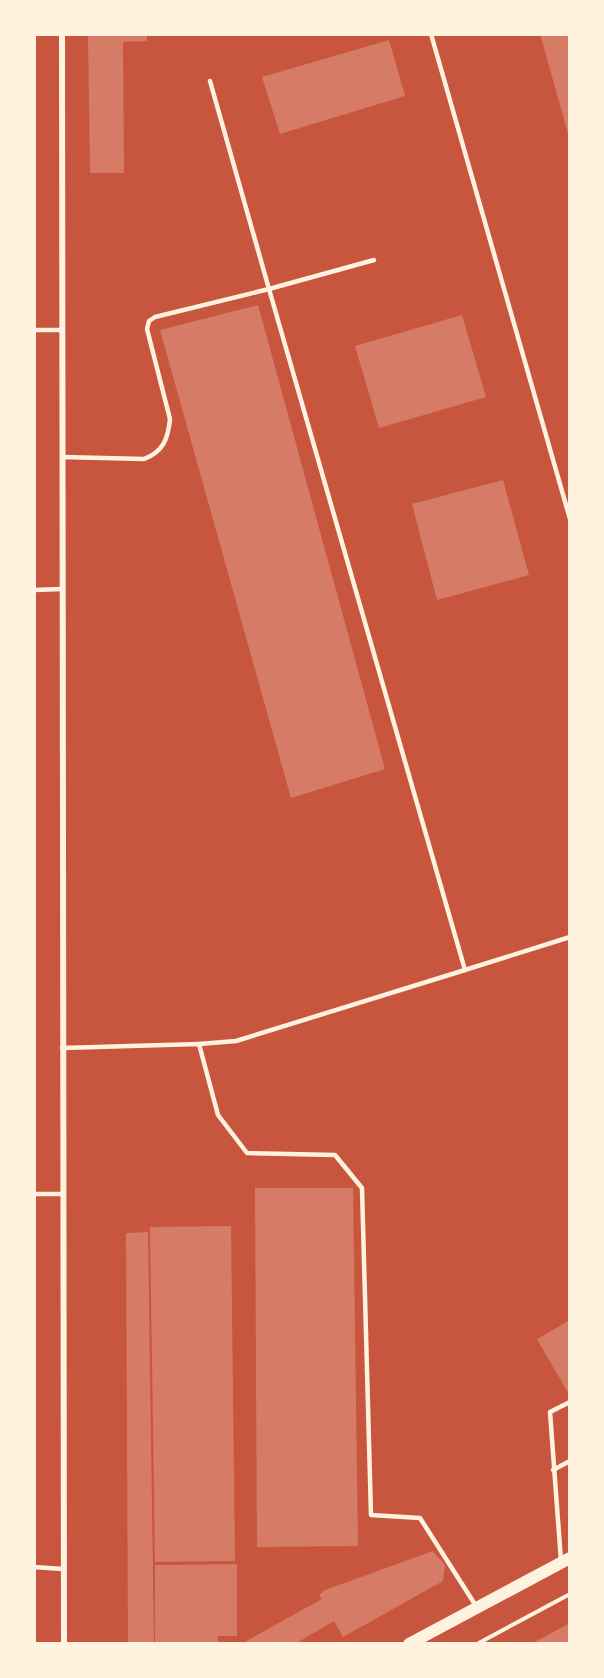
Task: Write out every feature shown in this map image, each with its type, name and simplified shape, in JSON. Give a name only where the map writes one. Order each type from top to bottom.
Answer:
[{"type":"main road","points":[[409,1644],[566,1560]]},
{"type":"street","points":[[62,34],[64,1644]]},
{"type":"lane","points":[[431,34],[570,519]]},
{"type":"lane","points":[[210,81],[465,970]]},
{"type":"lane","points":[[62,457],[144,459],[156,455],[164,444],[169,432],[170,419],[147,329],[149,321],[155,317],[374,260]]},
{"type":"lane","points":[[34,330],[62,330]]},
{"type":"lane","points":[[34,590],[63,589]]},
{"type":"lane","points":[[63,1048],[236,1041],[570,937]]},
{"type":"lane","points":[[199,1044],[218,1115],[247,1153],[334,1155],[362,1188],[371,1515],[420,1518],[477,1608]]},
{"type":"lane","points":[[34,1194],[63,1194]]},
{"type":"lane","points":[[566,1560],[553,1470],[550,1412],[570,1402]]},
{"type":"lane","points":[[553,1470],[570,1461]]},
{"type":"lane","points":[[34,1567],[63,1569]]},
{"type":"path","points":[[477,1644],[570,1594]]},
{"type":"building","points":[[88,34],[147,34],[147,41],[123,42],[124,173],[90,173]]},
{"type":"building","points":[[540,34],[570,34],[570,137],[569,137]]},
{"type":"building","points":[[389,40],[405,96],[280,134],[262,77]]},
{"type":"building","points":[[258,305],[385,769],[291,798],[160,330]]},
{"type":"building","points":[[462,315],[486,397],[379,428],[355,346]]},
{"type":"building","points":[[503,480],[529,575],[437,600],[412,504]]},
{"type":"building","points":[[255,1188],[353,1188],[358,1546],[257,1547]]},
{"type":"building","points":[[231,1226],[235,1561],[155,1562],[150,1227]]},
{"type":"building","points":[[148,1232],[154,1644],[128,1644],[126,1233]]},
{"type":"building","points":[[570,1320],[570,1396],[537,1339]]},
{"type":"building","points":[[433,1551],[445,1565],[443,1581],[343,1637],[334,1621],[295,1644],[241,1644],[322,1599],[319,1595],[325,1590]]},
{"type":"building","points":[[237,1564],[237,1636],[218,1636],[218,1644],[155,1644],[155,1565]]},
{"type":"building","points":[[570,1623],[570,1644],[531,1644]]}]
